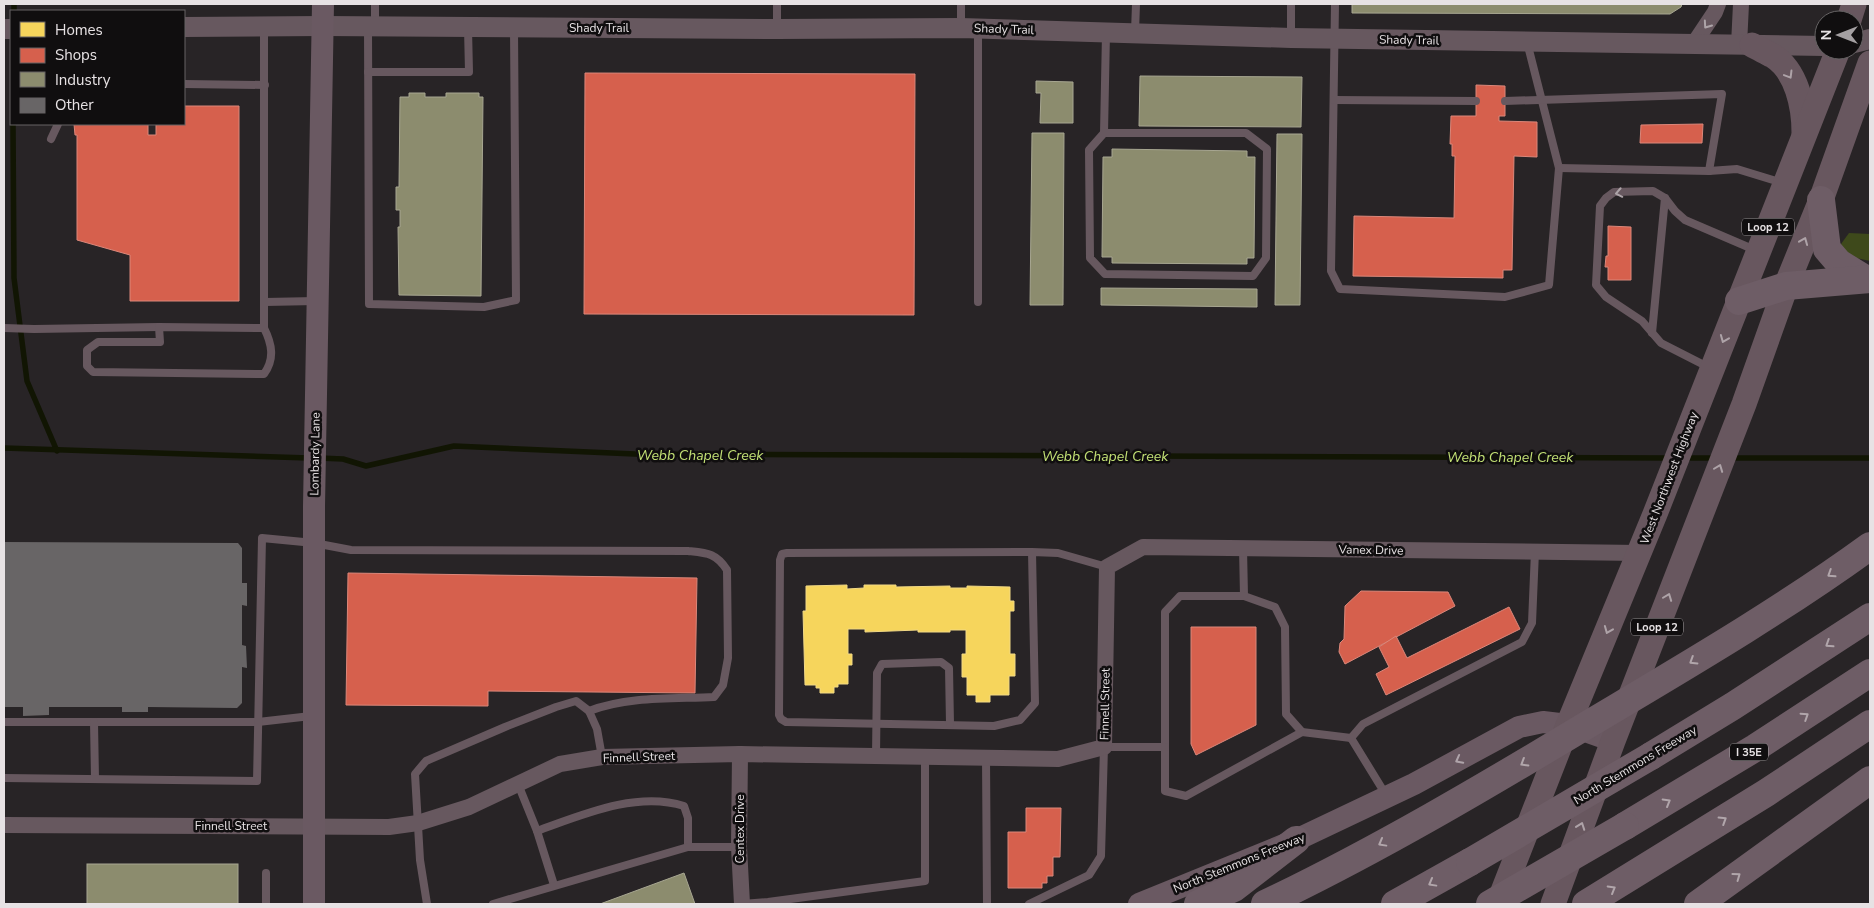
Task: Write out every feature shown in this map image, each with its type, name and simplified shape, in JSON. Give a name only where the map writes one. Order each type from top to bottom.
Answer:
[{"type":"highway","points":[[1820,200],[1827,250],[1839,263],[1868,279]]},
{"type":"highway","points":[[1739,301],[1786,286],[1868,279]]},
{"type":"highway","points":[[1265,904],[1358,856],[1502,777],[1672,675],[1835,572],[1870,546]]},
{"type":"highway","name":"North Stemmons Freeway","points":[[1395,904],[1651,756],[1733,706],[1870,617]]},
{"type":"highway","name":"I 35E","points":[[1490,904],[1755,748],[1870,673]]},
{"type":"highway","points":[[1586,904],[1638,874],[1766,793],[1870,724]]},
{"type":"highway","points":[[1698,904],[1870,780]]},
{"type":"highway","points":[[1198,904],[1234,888],[1296,840]]},
{"type":"main road","name":"Lombardy Lane","points":[[314,904],[314,506],[323,15]]},
{"type":"main road","points":[[1746,45],[1774,57],[1784,66],[1798,89],[1804,115],[1804,136]]},
{"type":"main road","name":"West Northwest Highway","points":[[1498,904],[1568,725],[1640,553],[1834,60]]},
{"type":"main road","name":"Loop 12","points":[[1553,904],[1612,741],[1744,404],[1786,286],[1820,200],[1870,63]]},
{"type":"main road","name":"North Stemmons Freeway","points":[[1139,904],[1296,840],[1387,797],[1520,728],[1543,722],[1568,725],[1612,741]]},
{"type":"street","points":[[1693,44],[1715,12],[1718,4]]},
{"type":"street","points":[[1741,4],[1746,45]]},
{"type":"street","name":"Shady Trail","points":[[185,27],[264,26],[323,15],[371,26],[777,29],[970,28],[1292,38],[1814,46]]},
{"type":"street","name":"Vanex Drive","points":[[1107,567],[1143,547],[1640,553]]},
{"type":"street","name":"Finnell Street","points":[[4,825],[389,827],[418,823],[468,807],[560,764],[602,758],[740,754],[1058,759],[1104,747],[1107,567]]},
{"type":"street","name":"Centex Drive","points":[[740,754],[742,904]]},
{"type":"lane","points":[[375,4],[371,26],[368,72],[368,304],[484,307],[516,300],[514,27]]},
{"type":"lane","points":[[777,4],[777,29]]},
{"type":"lane","points":[[961,4],[970,28],[978,302]]},
{"type":"lane","points":[[1135,34],[1136,4]]},
{"type":"lane","points":[[1292,4],[1292,38]]},
{"type":"lane","points":[[1335,4],[1331,271],[1340,289],[1505,297],[1549,285],[1560,168],[1527,42]]},
{"type":"lane","points":[[159,327],[160,342],[98,342],[87,350],[86,366],[92,372],[264,374],[270,365],[271,342],[264,328],[264,26]]},
{"type":"lane","points":[[368,72],[468,72],[468,27]]},
{"type":"lane","points":[[1104,133],[1246,133],[1267,149],[1266,258],[1253,276],[1105,274],[1090,258],[1089,150],[1104,133],[1106,33]]},
{"type":"lane","points":[[185,84],[265,84]]},
{"type":"lane","points":[[1505,101],[1722,94],[1709,171]]},
{"type":"lane","points":[[1334,100],[1476,101]]},
{"type":"lane","points":[[51,140],[58,125]]},
{"type":"lane","points":[[1560,168],[1709,171],[1737,169],[1786,184]]},
{"type":"lane","points":[[1712,369],[1661,343],[1642,321],[1606,297],[1596,285],[1600,206],[1614,192],[1654,191],[1665,198],[1675,212],[1685,220],[1759,251]]},
{"type":"lane","points":[[1652,333],[1665,198]]},
{"type":"lane","points":[[265,302],[318,301]]},
{"type":"lane","points":[[4,328],[264,328]]},
{"type":"lane","points":[[4,778],[257,781],[262,538],[314,543],[351,550],[688,551],[709,553],[720,560],[727,570],[728,658],[723,685],[714,697],[634,701],[608,704],[589,711]]},
{"type":"lane","points":[[1244,548],[1244,596]]},
{"type":"lane","points":[[1032,552],[1035,703],[1020,720],[994,726],[786,722],[781,719],[779,715],[780,560],[782,554],[1032,552],[1058,553],[1107,567]]},
{"type":"lane","points":[[1351,738],[1363,724],[1522,642],[1532,624],[1535,552]]},
{"type":"lane","points":[[1302,732],[1286,714],[1285,627],[1275,607],[1244,596],[1180,596],[1165,612],[1165,791],[1186,796],[1302,732],[1351,738]]},
{"type":"lane","points":[[876,756],[877,673],[882,664],[942,662],[949,668],[950,724]]},
{"type":"lane","points":[[427,904],[420,860],[415,774],[426,761],[556,707],[576,701],[589,711],[597,729],[602,758]]},
{"type":"lane","points":[[4,722],[258,722],[314,715]]},
{"type":"lane","points":[[94,722],[95,779]]},
{"type":"lane","points":[[1351,738],[1387,797]]},
{"type":"lane","points":[[1029,904],[1090,875],[1100,856],[1104,747],[1165,747]]},
{"type":"lane","points":[[742,904],[925,881],[925,757]]},
{"type":"lane","points":[[986,758],[987,904]]},
{"type":"lane","points":[[518,783],[537,831],[554,885]]},
{"type":"lane","points":[[537,831],[605,807],[668,801],[684,806],[688,818],[688,847]]},
{"type":"lane","points":[[492,904],[688,847],[740,847]]},
{"type":"lane","points":[[266,872],[266,904]]},
{"type":"green space","points":[[1849,233],[1870,234],[1870,261],[1847,256],[1841,244]]},
{"type":"building: Homes","points":[[847,585],[847,589],[864,588],[864,585],[896,585],[896,587],[950,586],[950,588],[967,588],[967,586],[1010,587],[1010,601],[1014,601],[1014,611],[1010,611],[1010,654],[1015,654],[1015,676],[1009,676],[1009,695],[990,695],[990,702],[976,702],[976,695],[967,695],[967,677],[962,677],[962,654],[966,654],[966,630],[950,630],[950,632],[918,632],[918,630],[865,632],[865,629],[848,629],[848,654],[852,654],[852,665],[848,665],[848,684],[838,684],[838,687],[834,687],[834,693],[820,693],[820,688],[816,688],[816,685],[805,685],[803,611],[806,611],[806,586]]},
{"type":"building: Shops","points":[[585,73],[915,74],[914,315],[584,314]]},
{"type":"building: Shops","points":[[1476,85],[1505,86],[1505,116],[1499,116],[1499,121],[1537,122],[1537,157],[1514,156],[1512,270],[1503,270],[1503,278],[1353,276],[1354,216],[1454,218],[1455,156],[1452,156],[1452,144],[1450,144],[1451,116],[1476,116]]},
{"type":"building: Shops","points":[[185,106],[239,106],[239,301],[130,301],[130,255],[77,240],[77,135],[75,135],[74,125],[148,125],[148,135],[156,135],[156,125],[185,125]]},
{"type":"building: Shops","points":[[1703,124],[1702,143],[1640,143],[1641,125]]},
{"type":"building: Shops","points":[[1608,226],[1631,227],[1631,280],[1608,280],[1608,267],[1605,267],[1606,256],[1608,256]]},
{"type":"building: Shops","points":[[348,573],[697,578],[695,693],[488,691],[488,706],[346,705]]},
{"type":"building: Shops","points":[[1361,591],[1448,592],[1455,606],[1345,664],[1339,652],[1340,643],[1344,639],[1345,606]]},
{"type":"building: Shops","points":[[1509,607],[1520,629],[1386,695],[1376,674],[1389,667],[1379,647],[1396,636],[1407,658]]},
{"type":"building: Shops","points":[[1191,627],[1256,627],[1256,725],[1196,755],[1191,744]]},
{"type":"building: Shops","points":[[1026,808],[1061,808],[1060,857],[1053,857],[1053,876],[1047,876],[1047,883],[1042,883],[1042,888],[1008,888],[1008,832],[1026,832]]},
{"type":"building: Industry","points":[[1352,4],[1682,4],[1681,7],[1670,14],[1352,13]]},
{"type":"building: Industry","points":[[1140,76],[1302,77],[1301,127],[1139,126]]},
{"type":"building: Industry","points":[[1036,81],[1073,82],[1073,123],[1040,123],[1041,93],[1036,93]]},
{"type":"building: Industry","points":[[409,93],[425,93],[425,97],[446,97],[446,93],[479,93],[479,97],[483,97],[481,296],[399,295],[398,227],[400,227],[400,210],[396,210],[396,187],[399,187],[400,97],[409,97]]},
{"type":"building: Industry","points":[[1032,133],[1064,133],[1063,305],[1030,305]]},
{"type":"building: Industry","points":[[1277,134],[1302,134],[1300,305],[1275,305]]},
{"type":"building: Industry","points":[[1112,149],[1247,151],[1247,157],[1255,157],[1254,258],[1247,258],[1247,264],[1112,263],[1112,257],[1102,257],[1103,157],[1112,157]]},
{"type":"building: Industry","points":[[1101,288],[1257,289],[1257,307],[1101,305]]},
{"type":"building: Industry","points":[[87,864],[238,864],[238,904],[87,904]]},
{"type":"building: Industry","points":[[684,873],[695,904],[600,904]]},
{"type":"building: Other","points":[[4,542],[238,543],[242,548],[242,583],[247,583],[247,606],[242,605],[242,645],[246,646],[247,668],[242,667],[242,703],[237,708],[148,707],[148,712],[122,712],[122,707],[49,707],[49,715],[23,716],[23,707],[4,707]]},
{"type":"waterway","points":[[14,4],[14,10]]},
{"type":"waterway","points":[[13,125],[14,278],[27,381],[57,451]]},
{"type":"waterway","name":"Webb Chapel Creek","points":[[319,458],[343,459],[366,466],[454,446],[635,454],[1671,458]]},
{"type":"waterway","points":[[4,448],[309,458]]},
{"type":"waterway","name":"Webb Chapel Creek","points":[[1685,458],[1716,458]]},
{"type":"waterway","name":"Webb Chapel Creek","points":[[1730,458],[1870,458]]}]
